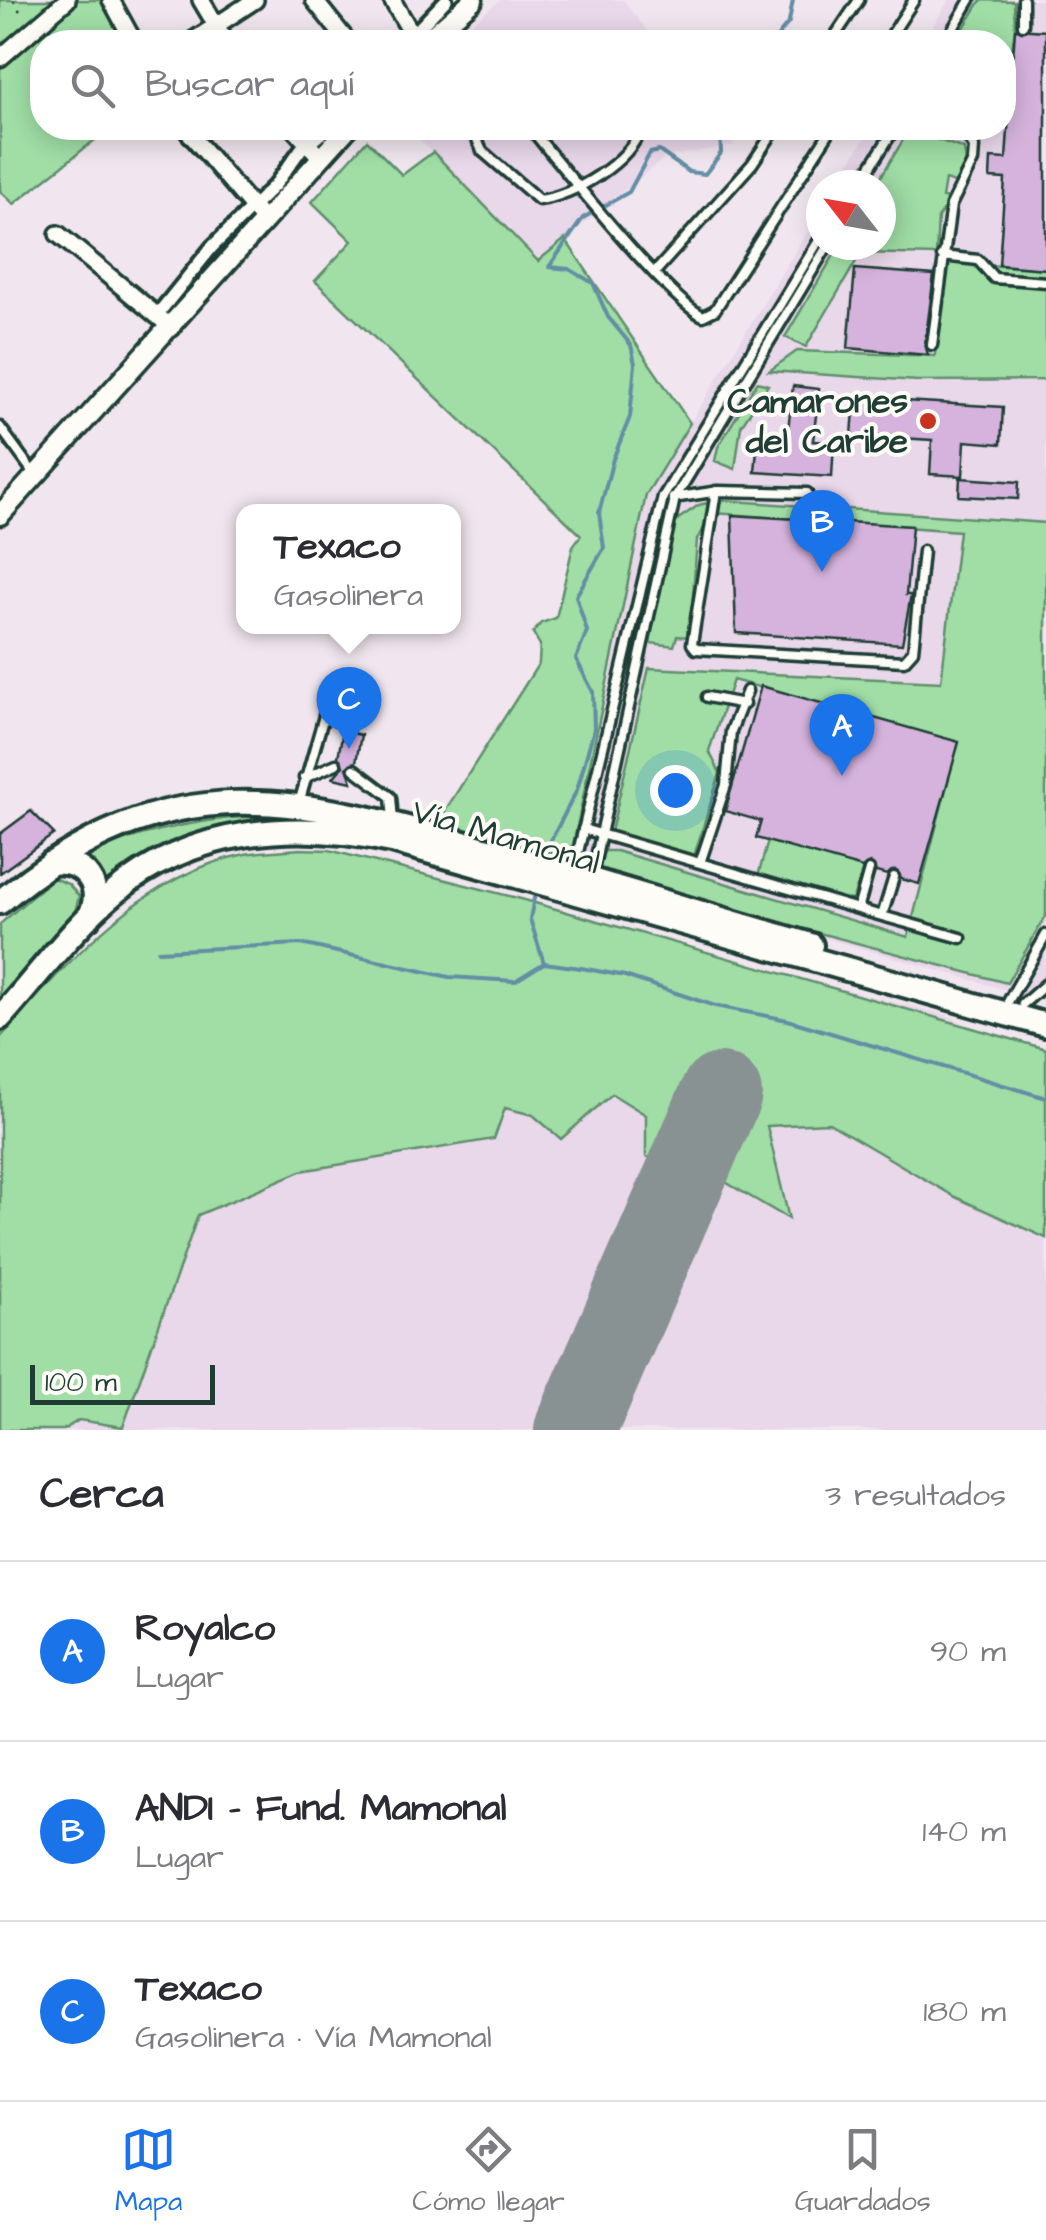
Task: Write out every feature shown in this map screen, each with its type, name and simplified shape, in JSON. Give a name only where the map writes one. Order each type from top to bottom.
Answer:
[{"type":"main road","name":"Vía Mamonal","points":[[0,902],[51,864],[104,835],[173,810],[235,801],[298,804],[393,823],[1026,1004]]},
{"type":"main road","name":"Vía Mamonal","points":[[0,1018],[116,891],[190,850],[280,828],[320,829],[392,841],[1046,1025]]},
{"type":"main road","points":[[51,864],[73,864],[90,878],[96,899],[87,920]]},
{"type":"street","points":[[32,30],[67,0]]},
{"type":"street","points":[[111,0],[127,30]]},
{"type":"street","points":[[201,0],[218,30]]},
{"type":"street","points":[[210,30],[255,0]]},
{"type":"street","points":[[314,0],[338,30]]},
{"type":"street","points":[[392,0],[410,30]]},
{"type":"street","points":[[424,30],[446,0]]},
{"type":"street","points":[[430,30],[473,0]]},
{"type":"street","points":[[0,58],[30,32]]},
{"type":"street","points":[[196,140],[264,222]]},
{"type":"street","points":[[304,140],[315,152]]},
{"type":"street","points":[[0,515],[264,222],[322,140]]},
{"type":"street","points":[[156,315],[250,206],[332,140]]},
{"type":"street","points":[[58,234],[172,328]]},
{"type":"lane","points":[[839,30],[859,0]]},
{"type":"lane","points":[[895,30],[914,0]]},
{"type":"lane","points":[[952,30],[970,0]]},
{"type":"lane","points":[[1023,0],[1023,25]]},
{"type":"lane","points":[[477,140],[482,151],[539,200],[580,188],[634,140]]},
{"type":"lane","points":[[540,140],[693,312],[703,316],[715,310],[824,140]]},
{"type":"lane","points":[[656,271],[752,164],[768,140]]},
{"type":"lane","points":[[868,170],[887,140]]},
{"type":"lane","points":[[932,345],[951,206],[973,161],[974,147],[970,140]]},
{"type":"lane","points":[[942,256],[978,260],[994,278],[1046,282]]},
{"type":"lane","points":[[582,877],[583,829],[663,497],[807,260]]},
{"type":"lane","points":[[582,877],[600,834],[675,498],[819,260]]},
{"type":"lane","points":[[728,388],[738,394]]},
{"type":"lane","points":[[0,428],[35,475]]},
{"type":"lane","points":[[663,497],[716,491],[807,492]]},
{"type":"lane","points":[[716,491],[692,644],[696,649],[904,660],[913,651],[923,551]]},
{"type":"lane","points":[[626,650],[642,652]]},
{"type":"lane","points":[[700,863],[726,785],[731,731],[747,691]]},
{"type":"lane","points":[[707,696],[744,704]]},
{"type":"lane","points":[[298,804],[328,702]]},
{"type":"lane","points":[[304,778],[336,764]]},
{"type":"lane","points":[[354,769],[391,797],[393,823]]},
{"type":"lane","points":[[583,829],[960,938]]},
{"type":"lane","points":[[858,908],[869,870]]},
{"type":"lane","points":[[882,916],[894,878]]},
{"type":"lane","points":[[1026,1004],[1046,934]]},
{"type":"lane","points":[[1026,1004],[1046,984]]},
{"type":"path","points":[[13,0],[32,30]]},
{"type":"shaded area","points":[[501,0],[623,0],[647,30],[462,30]]},
{"type":"shaded area","points":[[949,0],[1046,0],[1046,1001],[569,865],[646,495],[806,234],[806,260],[896,260],[896,170],[845,170],[864,140],[1016,140],[1016,30],[930,30]]},
{"type":"shaded area","points":[[420,140],[731,140],[735,145],[666,157],[538,261]]},
{"type":"shaded area","points":[[532,911],[950,1016],[1046,1065],[1046,1430],[0,1430],[0,1049]]},
{"type":"green space","points":[[0,0],[103,0],[122,30],[30,30],[30,140],[95,140],[14,204],[0,191]]},
{"type":"green space","points":[[981,0],[1014,1],[1015,30],[962,30]]},
{"type":"green space","points":[[367,140],[402,175],[433,152],[538,261],[565,239],[690,423],[646,495],[569,865],[436,825],[539,663],[540,645],[533,633],[541,623],[556,618],[573,546],[581,535],[315,281],[352,241],[312,202]]},
{"type":"green space","points":[[903,140],[939,140],[964,149],[966,163],[955,183],[945,180],[942,198],[951,199],[938,217],[936,255],[896,254],[896,170],[885,170]]},
{"type":"green space","points":[[831,260],[857,260],[806,347],[785,337]]},
{"type":"green space","points":[[942,262],[1046,269],[1046,380],[918,381],[769,371],[797,351],[935,356]]},
{"type":"green space","points":[[757,382],[768,385],[741,426],[735,469],[715,461],[718,447]]},
{"type":"green space","points":[[720,500],[1046,523],[1046,916],[1007,983],[598,874],[596,862],[605,851],[616,851],[908,937],[958,742],[733,680],[709,751],[720,773],[694,856],[611,832],[649,668],[941,682],[959,531],[714,513],[697,539],[690,637],[677,636],[674,646],[650,643],[668,526],[699,505]]},
{"type":"green space","points":[[252,816],[355,823],[250,828],[106,896],[96,867],[79,857],[164,829]]},
{"type":"green space","points":[[768,841],[864,868],[851,903],[758,876]]},
{"type":"green space","points":[[329,850],[521,899],[1046,1049],[1046,1238],[955,1197],[829,1123],[767,1126],[789,1219],[713,1175],[646,1156],[646,1115],[612,1094],[561,1139],[533,1115],[505,1108],[494,1139],[301,1171],[198,1215],[123,1427],[79,1420],[63,1430],[0,1430],[0,1038],[80,952],[139,902],[172,881],[245,854]]},
{"type":"green space","points":[[53,878],[68,884],[79,896],[75,912],[0,997],[0,924]]},
{"type":"building","points":[[1015,30],[1046,31],[1046,269],[999,265],[1005,179],[990,178],[991,158],[1006,159],[1007,140],[1016,140]]},
{"type":"building","points":[[855,269],[934,275],[925,344],[928,355],[848,348]]},
{"type":"building","points":[[793,386],[819,389],[813,441],[834,442],[832,477],[755,472],[758,437],[787,439]]},
{"type":"building","name":"Camarones del Caribe","points":[[855,398],[1003,407],[1001,444],[965,441],[963,476],[930,474],[932,440],[852,435]]},
{"type":"building","points":[[960,478],[1019,482],[1018,499],[959,496]]},
{"type":"building","points":[[732,515],[912,526],[906,595],[911,595],[902,644],[736,633]]},
{"type":"building","points":[[761,686],[959,742],[919,884],[901,879],[895,870],[887,875],[876,872],[870,863],[862,868],[756,838],[761,821],[725,811]]},
{"type":"building","points":[[343,731],[361,735],[356,762],[347,767],[352,782],[333,778],[343,766],[338,757]]},
{"type":"building","points":[[31,811],[54,834],[0,873],[0,834]]},
{"type":"waterway","points":[[783,30],[789,22],[793,0]]},
{"type":"waterway","points":[[547,848],[577,790],[594,729],[593,692],[576,659],[587,631],[576,596],[604,548],[599,513],[613,459],[630,417],[635,364],[631,345],[608,317],[593,283],[569,269],[549,267],[583,218],[629,192],[650,153],[659,151],[689,172],[705,174],[721,153],[720,140]]},
{"type":"waterway","points":[[535,893],[530,919],[544,963]]},
{"type":"waterway","points":[[158,951],[301,944],[449,977],[515,981],[544,963],[581,968],[625,976],[715,1006],[788,1020],[1046,1098]]},
{"type":"runway","points":[[575,1430],[721,1094]]},
{"type":"place","name":"Camarones del Caribe","points":[[928,421]]},
{"type":"place","name":"ANDI - Fund. Mamonal","points":[[822,572]]},
{"type":"place","name":"Texaco","points":[[349,749]]},
{"type":"place","name":"Royalco","points":[[842,776]]}]
